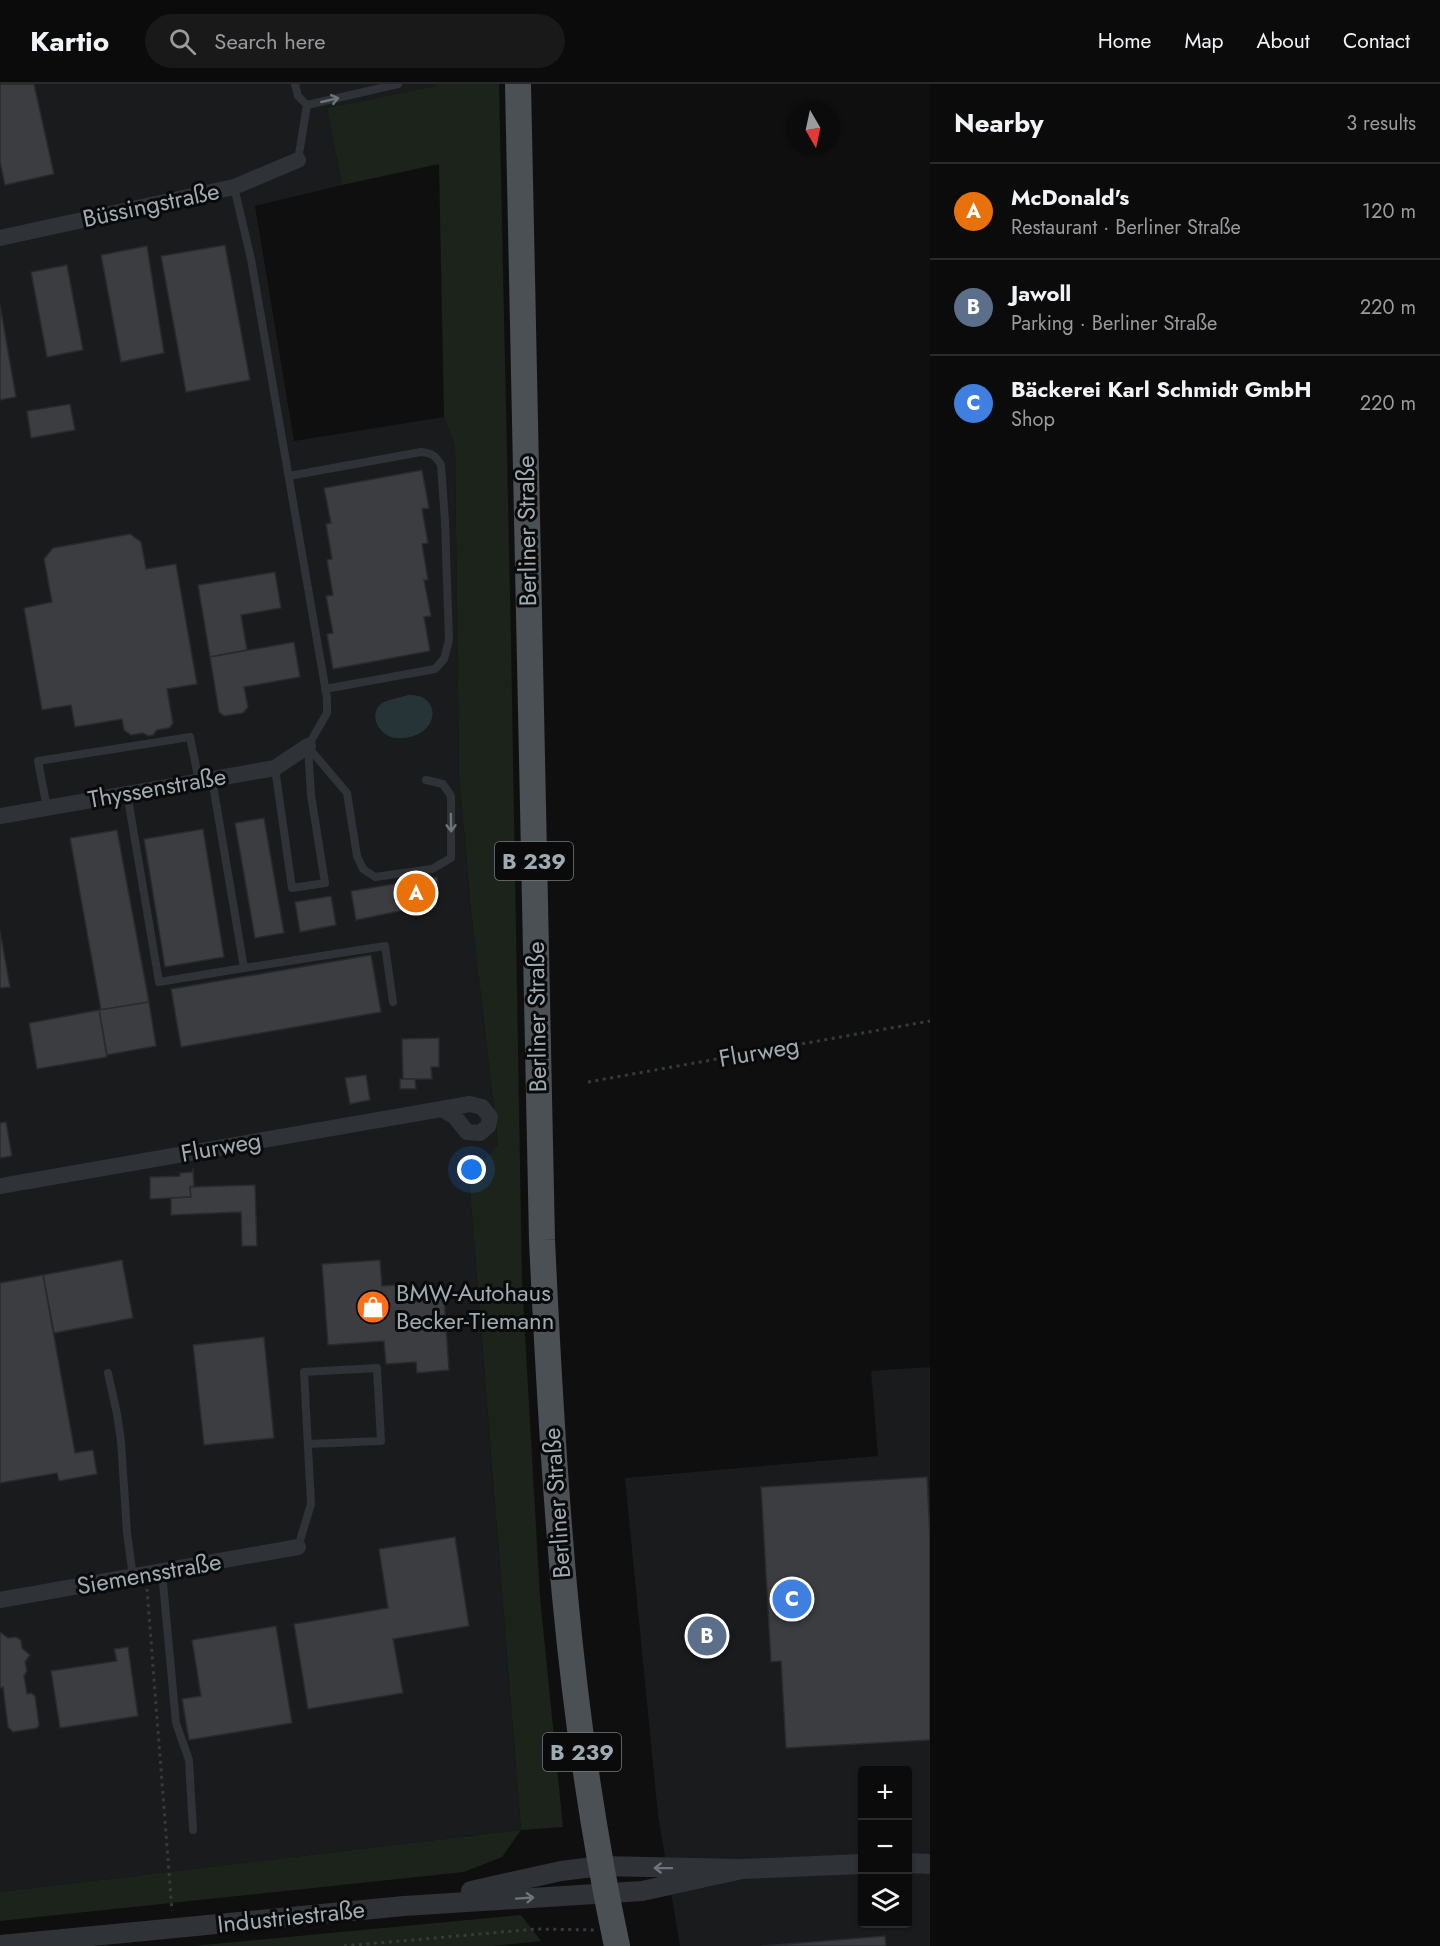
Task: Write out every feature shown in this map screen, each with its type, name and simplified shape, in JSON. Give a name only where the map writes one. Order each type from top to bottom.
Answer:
[{"type":"main road","name":"Berliner Straße","points":[[518,84],[542,1228],[547,1341],[558,1520],[578,1726],[615,1937]]},
{"type":"street","name":"Büssingstraße","points":[[0,238],[234,187],[298,160]]},
{"type":"street","name":"Thyssenstraße","points":[[0,816],[275,768],[308,746]]},
{"type":"street","name":"Flurweg","points":[[0,1186],[442,1109]]},
{"type":"street","name":"Siemensstraße","points":[[0,1600],[298,1547]]},
{"type":"street","points":[[912,1863],[930,1864]]},
{"type":"street","name":"Industriestraße","points":[[404,1906],[561,1871],[601,1866],[742,1869],[858,1864]]},
{"type":"street","name":"Industriestraße","points":[[0,1945],[404,1906],[642,1891],[742,1869]]},
{"type":"lane","points":[[296,84],[298,96],[307,105]]},
{"type":"lane","points":[[307,105],[398,84]]},
{"type":"lane","points":[[298,160],[307,105]]},
{"type":"lane","points":[[234,187],[251,259],[325,689],[327,713],[308,746],[311,795],[325,883],[292,888],[275,768]]},
{"type":"lane","points":[[289,476],[421,452],[430,453],[441,465],[446,521],[449,640],[444,659],[435,669],[325,689]]},
{"type":"lane","points":[[47,807],[38,761],[190,737],[206,780],[244,968]]},
{"type":"lane","points":[[308,746],[347,793],[357,856],[363,869],[375,877],[432,869],[452,858],[451,796],[443,784],[426,780]]},
{"type":"lane","points":[[126,793],[159,982],[385,946],[393,1002]]},
{"type":"lane","points":[[298,1547],[311,1504],[304,1372],[377,1368],[381,1441],[308,1444]]},
{"type":"lane","points":[[108,1373],[121,1441],[127,1533],[147,1575],[176,1723],[189,1760],[194,1830]]},
{"type":"path","name":"Flurweg","points":[[588,1082],[930,1021]]},
{"type":"path","points":[[147,1575],[173,1930]]},
{"type":"path","points":[[344,1946],[536,1929],[591,1930],[615,1937]]},
{"type":"shaded area","points":[[0,84],[437,84],[437,86],[327,108],[342,185],[255,206],[294,441],[444,417],[455,446],[459,775],[471,910],[498,1144],[469,1178],[521,1830],[0,1892]]},
{"type":"shaded area","points":[[437,84],[499,84],[522,1281],[540,1597],[563,1827],[521,1830],[469,1178],[498,1144],[471,910],[459,775],[455,446],[444,417],[439,164],[342,185],[327,108]]},
{"type":"shaded area","points":[[408,695],[420,696],[428,701],[432,708],[429,725],[422,732],[411,737],[390,737],[378,725],[375,714],[377,709],[384,702]]},
{"type":"shaded area","points":[[930,1367],[930,1946],[680,1946],[658,1815],[625,1478],[878,1456],[871,1371]]},
{"type":"shaded area","points":[[521,1830],[502,1857],[464,1872],[0,1921],[0,1892]]},
{"type":"shaded area","points":[[521,1915],[541,1941],[494,1946],[193,1946]]},
{"type":"building","points":[[0,84],[34,84],[54,174],[5,185],[0,162]]},
{"type":"building","points":[[225,245],[250,380],[186,392],[161,256]]},
{"type":"building","points":[[147,246],[164,353],[121,362],[101,255]]},
{"type":"building","points":[[67,265],[83,350],[47,357],[31,272]]},
{"type":"building","points":[[0,305],[16,397],[0,400]]},
{"type":"building","points":[[70,404],[75,430],[31,438],[27,411]]},
{"type":"building","points":[[422,470],[429,508],[422,509],[428,543],[422,544],[428,580],[424,580],[431,616],[424,617],[430,651],[333,669],[327,634],[333,633],[326,596],[333,595],[327,560],[332,559],[326,524],[331,523],[324,488]]},
{"type":"building","points":[[130,534],[141,542],[146,569],[176,564],[197,684],[167,689],[173,723],[169,728],[157,730],[153,735],[148,736],[143,733],[131,735],[124,730],[122,719],[75,727],[71,705],[42,710],[24,608],[52,602],[44,559],[53,548]]},
{"type":"building","points":[[275,572],[281,608],[241,615],[247,650],[210,657],[198,585]]},
{"type":"building","points":[[294,642],[300,677],[244,687],[248,707],[243,713],[224,716],[219,712],[210,657]]},
{"type":"building","points":[[264,818],[284,933],[255,938],[235,823]]},
{"type":"building","points":[[203,829],[224,957],[165,967],[144,839]]},
{"type":"building","points":[[117,830],[149,1002],[101,1010],[70,838]]},
{"type":"building","points":[[437,877],[438,885],[432,886],[436,907],[420,910],[419,907],[356,920],[351,891]]},
{"type":"building","points":[[331,896],[336,925],[300,932],[295,902]]},
{"type":"building","points":[[0,931],[10,987],[0,988]]},
{"type":"building","points":[[371,955],[381,1012],[181,1047],[171,989]]},
{"type":"building","points":[[149,1002],[156,1046],[107,1055],[99,1010]]},
{"type":"building","points":[[99,1010],[107,1057],[37,1069],[29,1023]]},
{"type":"building","points":[[439,1038],[439,1067],[431,1067],[432,1079],[403,1079],[402,1039]]},
{"type":"building","points":[[366,1075],[370,1100],[350,1104],[345,1078]]},
{"type":"building","points":[[400,1079],[415,1079],[416,1089],[400,1089]]},
{"type":"building","points":[[6,1122],[12,1156],[0,1158],[0,1123]]},
{"type":"building","points":[[193,1168],[194,1187],[190,1187],[191,1197],[150,1199],[150,1177],[180,1176],[180,1173],[193,1172]]},
{"type":"building","points":[[255,1185],[257,1246],[242,1246],[241,1212],[171,1215],[171,1198],[191,1197],[190,1187]]},
{"type":"building","points":[[122,1260],[133,1318],[54,1333],[43,1275]]},
{"type":"building","points":[[380,1260],[382,1286],[408,1284],[409,1300],[444,1298],[449,1370],[417,1373],[416,1362],[386,1364],[384,1341],[328,1345],[322,1264]]},
{"type":"building","points":[[43,1275],[75,1453],[93,1450],[97,1474],[59,1481],[57,1473],[0,1483],[0,1283]]},
{"type":"building","points":[[264,1337],[274,1438],[204,1445],[193,1345]]},
{"type":"building","points":[[927,1477],[930,1536],[930,1740],[786,1748],[781,1661],[771,1662],[761,1487]]},
{"type":"building","points":[[455,1537],[469,1626],[393,1639],[403,1693],[308,1709],[294,1624],[388,1608],[379,1549]]},
{"type":"building","points":[[276,1626],[292,1723],[189,1740],[182,1699],[201,1696],[192,1640]]},
{"type":"building","points":[[0,1632],[8,1638],[16,1637],[21,1640],[22,1648],[30,1655],[25,1662],[27,1671],[24,1676],[27,1694],[31,1693],[35,1696],[39,1725],[37,1728],[13,1732],[8,1727],[3,1687],[0,1688]]},
{"type":"building","points":[[128,1647],[138,1716],[60,1728],[51,1671],[117,1661],[114,1649]]},
{"type":"building","points":[[885,1936],[886,1946],[762,1946]]},
{"type":"place","name":"McDonald's","points":[[416,893]]},
{"type":"place","name":"BMW-Autohaus Becker-Tiemann","points":[[373,1307]]},
{"type":"place","name":"Bäckerei Karl Schmidt GmbH","points":[[792,1599]]},
{"type":"place","name":"Jawoll","points":[[707,1636]]}]
